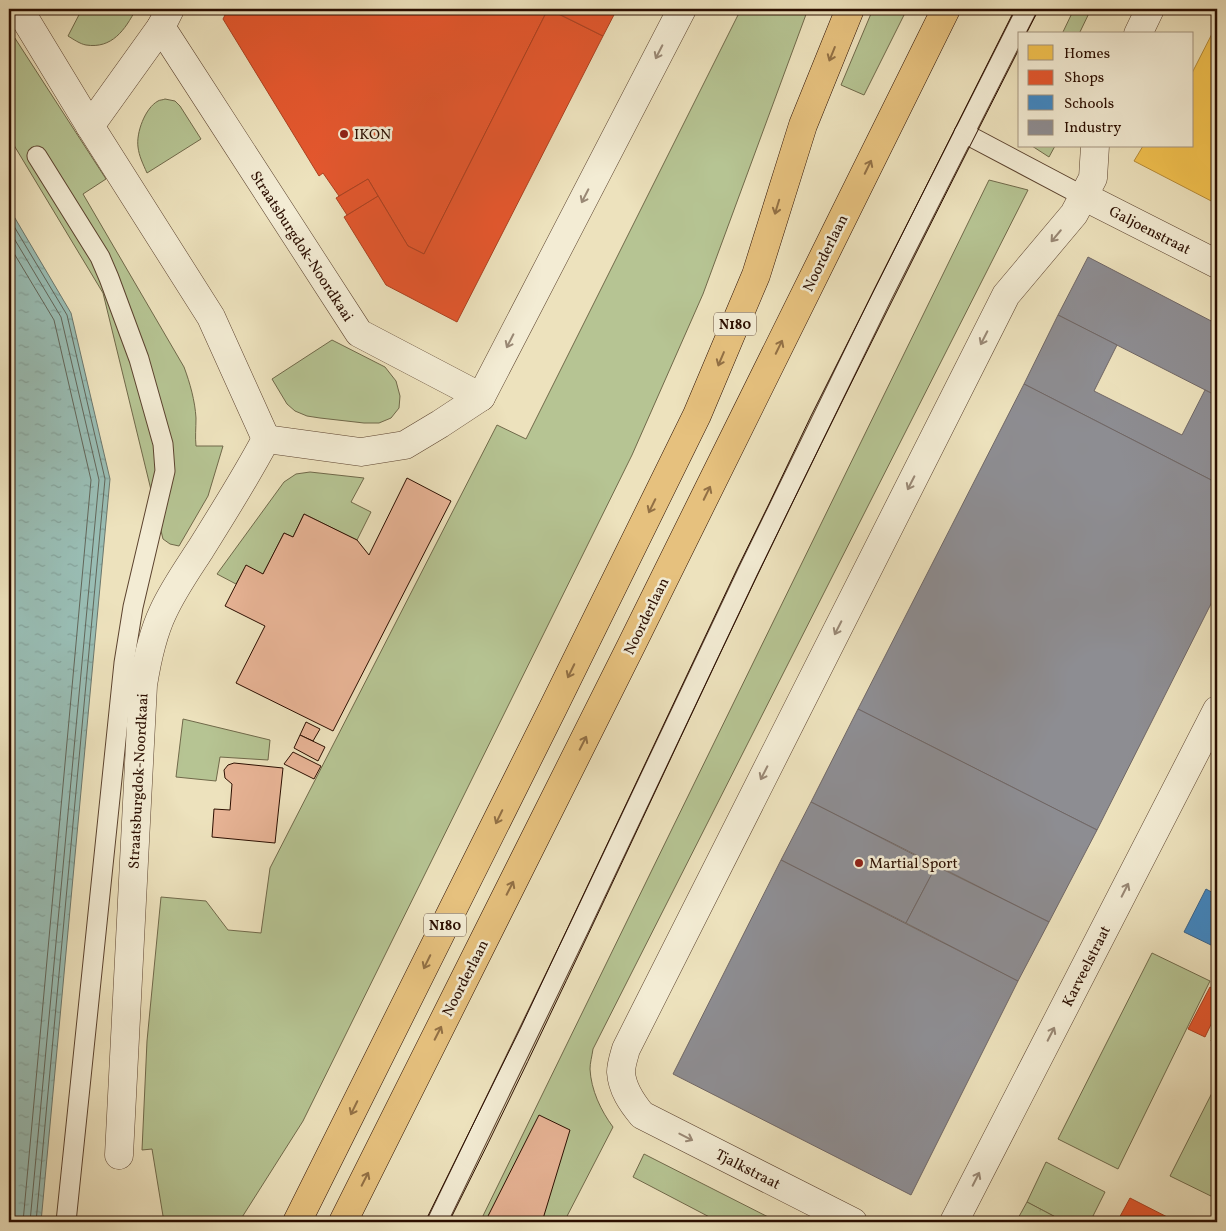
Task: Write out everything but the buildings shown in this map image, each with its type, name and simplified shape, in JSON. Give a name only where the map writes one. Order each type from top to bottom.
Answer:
[{"type":"main road","name":"N180","points":[[297,1222],[697,415],[756,276],[803,125],[850,9]]},
{"type":"main road","name":"Noorderlaan","points":[[343,1222],[640,628],[946,9]]},
{"type":"street","points":[[18,9],[211,317],[266,438],[361,452],[405,444],[481,397],[682,9]]},
{"type":"street","points":[[1139,32],[1150,9]]},
{"type":"street","name":"Straatsburgdok-Noordkaai","points":[[90,126],[165,18],[359,333],[481,397]]},
{"type":"street","points":[[1084,196],[1093,178],[1095,148]]},
{"type":"street","name":"Galjoenstraat","points":[[1084,196],[1217,264]]},
{"type":"street","name":"Tjalkstraat","points":[[853,1222],[642,1115],[631,1102],[623,1085],[621,1072],[626,1049],[1006,295],[1074,214],[1084,196]]},
{"type":"street","name":"Straatsburgdok-Noordkaai","points":[[118,1155],[142,695],[147,660],[162,612],[248,474],[266,438]]},
{"type":"street","name":"Karveelstraat","points":[[954,1222],[1217,710]]},
{"type":"lane","points":[[437,1222],[748,571],[883,294],[1027,9]]},
{"type":"lane","points":[[964,133],[1084,196]]},
{"type":"lane","points":[[37,156],[100,257],[110,278],[130,332],[150,397],[163,444],[165,470],[133,607],[124,663],[66,1222]]},
{"type":"green space","points":[[82,9],[136,9],[117,36],[103,44],[95,45],[84,44],[68,36]]},
{"type":"green space","points":[[741,9],[808,9],[703,294],[632,455],[303,1121],[239,1222],[164,1222],[152,1149],[142,1150],[147,1041],[161,897],[206,901],[228,930],[261,933],[270,868],[497,425],[526,439]]},
{"type":"green space","points":[[873,9],[907,9],[864,95],[841,85]]},
{"type":"green space","points":[[1074,9],[1091,9],[1080,32],[1063,32]]},
{"type":"green space","points":[[9,29],[106,179],[83,194],[184,367],[195,405],[196,446],[223,446],[208,496],[179,546],[170,544],[163,539],[103,293],[9,137]]},
{"type":"green space","points":[[165,99],[175,101],[180,106],[201,139],[147,173],[141,160],[138,135],[142,121],[149,109],[153,104]]},
{"type":"green space","points":[[1035,148],[1054,148],[1049,157]]},
{"type":"green space","points":[[989,180],[1028,190],[593,1049],[590,1069],[592,1085],[604,1114],[613,1127],[564,1222],[480,1222]]},
{"type":"green space","points":[[332,340],[385,367],[396,381],[400,396],[399,408],[391,418],[379,423],[364,423],[320,418],[307,416],[295,411],[287,404],[272,379]]},
{"type":"green space","points":[[310,472],[364,478],[351,502],[371,512],[357,540],[304,514],[293,537],[284,533],[263,574],[246,566],[236,584],[217,574],[284,482],[296,474]]},
{"type":"green space","points":[[183,719],[270,740],[268,760],[220,757],[216,781],[176,777]]},
{"type":"green space","points":[[1152,953],[1210,981],[1118,1169],[1058,1139]]},
{"type":"green space","points":[[1214,1089],[1217,1090],[1217,1199],[1170,1176]]},
{"type":"green space","points":[[644,1154],[778,1222],[719,1222],[633,1177]]},
{"type":"green space","points":[[1046,1162],[1105,1192],[1090,1222],[1065,1222],[1027,1202]]},
{"type":"green space","points":[[1027,1202],[1065,1222],[1016,1222]]},
{"type":"water","points":[[9,208],[71,313],[110,479],[41,1222],[9,1222]]},
{"type":"tram line","points":[[425,1222],[521,1027],[811,416],[1015,9]]},
{"type":"tram line","points":[[1027,32],[1039,9]]},
{"type":"tram line","points":[[449,1222],[528,1061],[789,510],[1018,51]]},
{"type":"place","name":"IKON","points":[[344,134]]},
{"type":"place","name":"Martial Sport","points":[[859,863]]}]
